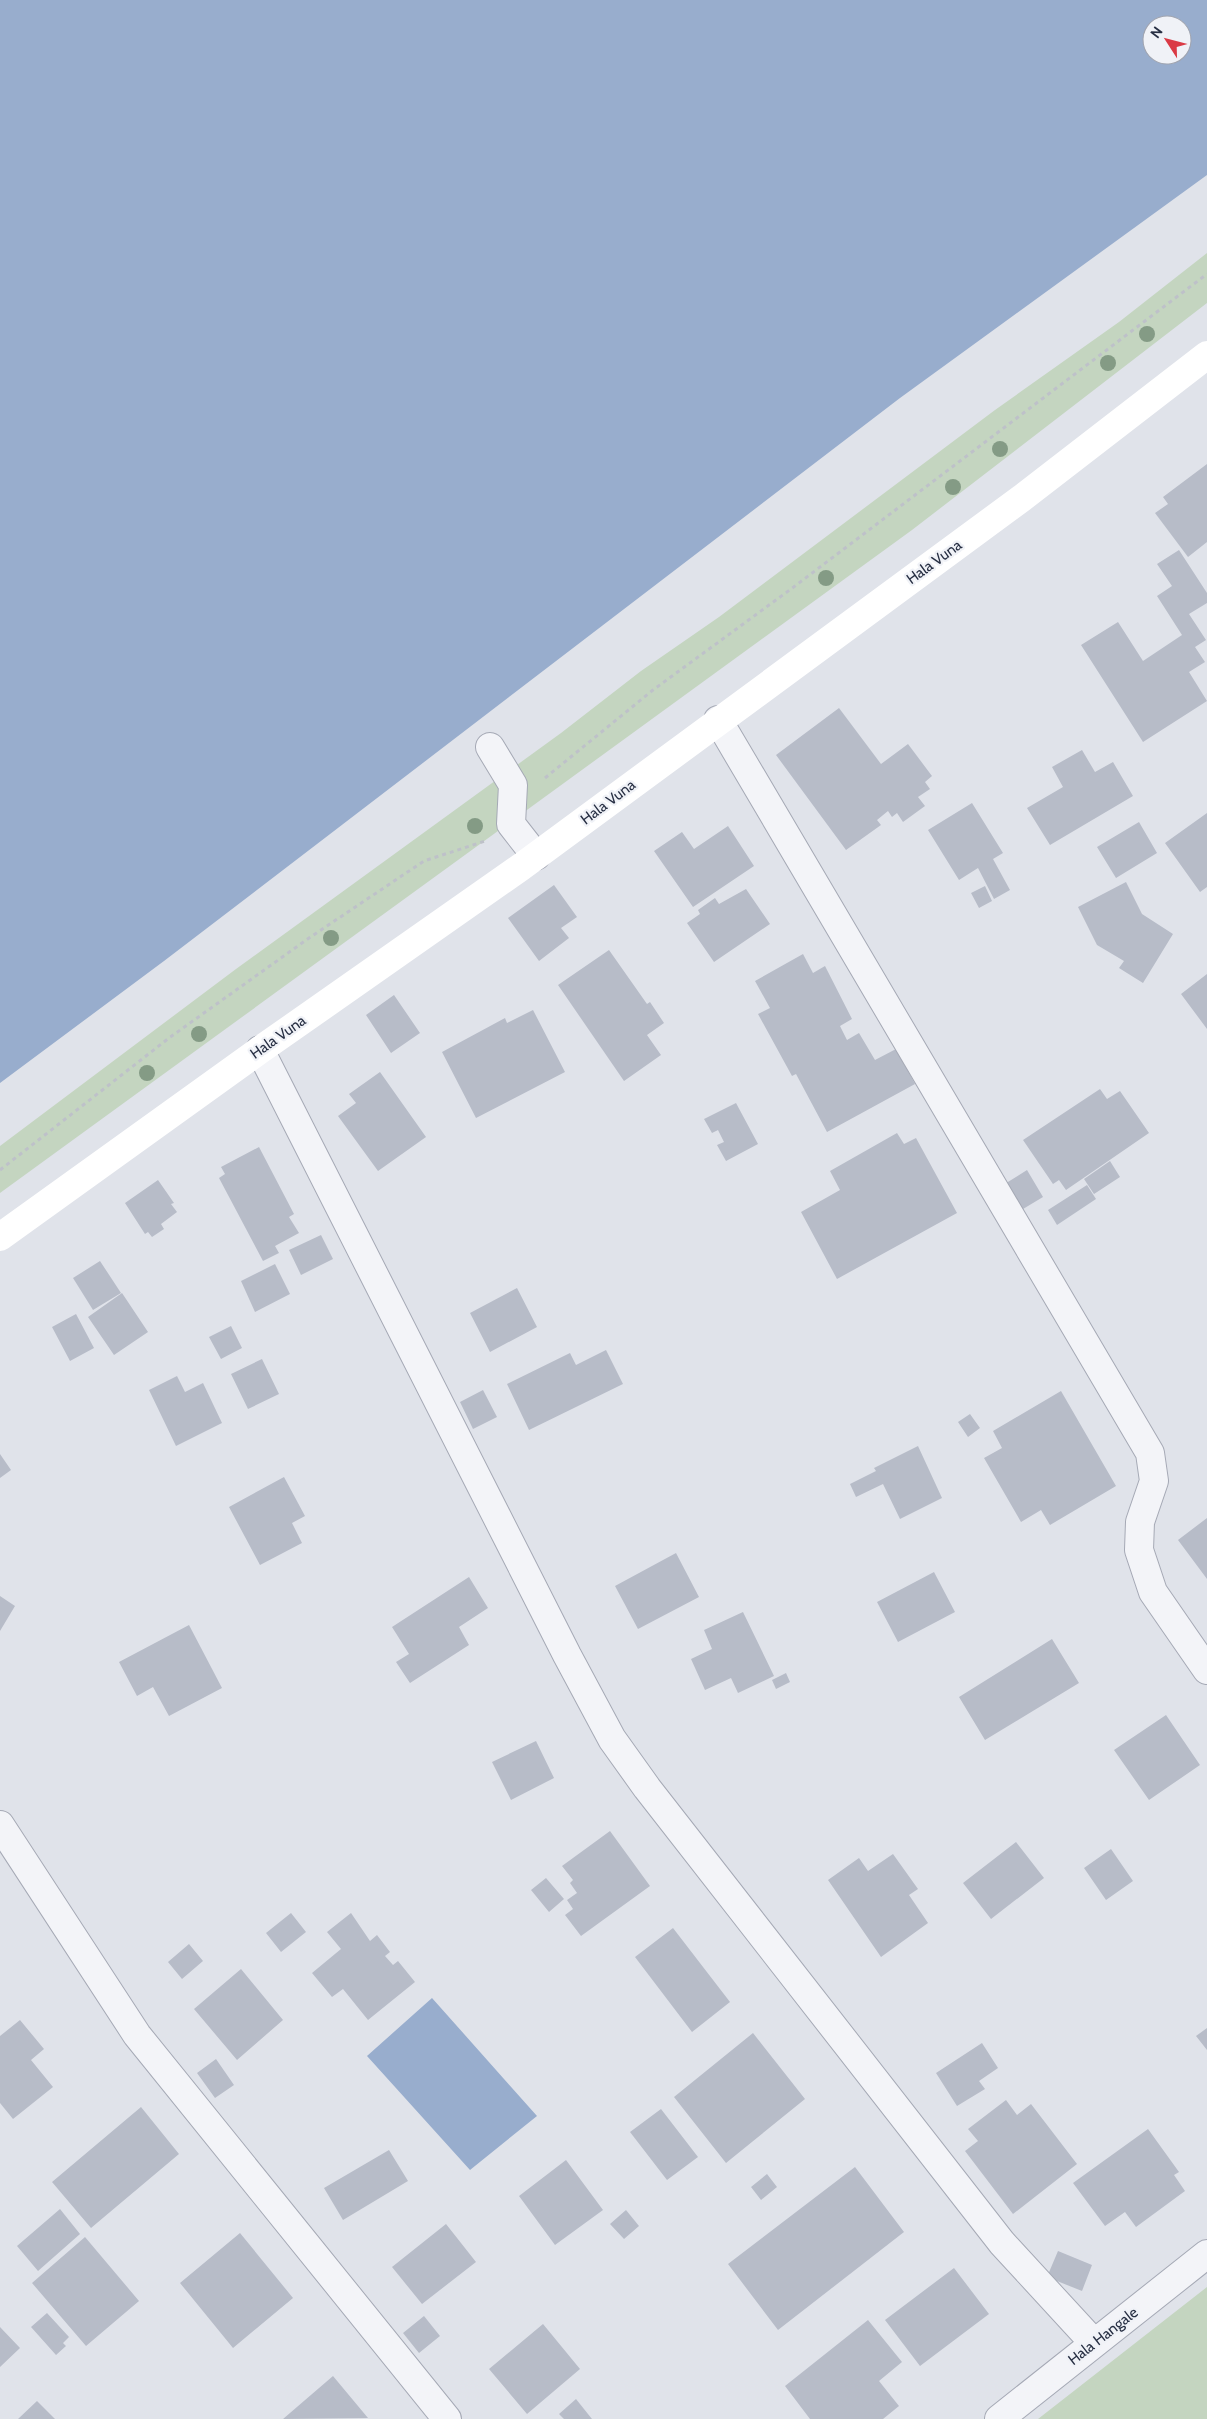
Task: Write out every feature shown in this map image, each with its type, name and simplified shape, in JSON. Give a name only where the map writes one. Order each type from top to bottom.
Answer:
[{"type":"street","name":"Hala Vuna","points":[[0,1237],[260,1050],[536,856],[718,720],[1022,498],[1207,355]]},
{"type":"street","points":[[718,720],[1150,1453],[1154,1481],[1140,1522],[1139,1550],[1153,1592],[1207,1670]]},
{"type":"street","points":[[490,747],[513,785],[511,824],[536,856]]},
{"type":"street","points":[[260,1050],[567,1655],[612,1739],[665,1811],[996,2236],[1094,2343]]},
{"type":"street","points":[[0,1825],[137,2035],[447,2419]]},
{"type":"street","name":"Hala Hangale","points":[[999,2419],[1207,2254]]},
{"type":"path","points":[[542,785],[546,777],[653,690],[791,589],[1207,274]]},
{"type":"path","points":[[0,1170],[169,1038],[309,938],[424,861],[484,842],[511,824]]},
{"type":"green space","points":[[1207,253],[1207,303],[912,530],[0,1193],[0,1146],[236,969],[561,733],[641,671],[719,617],[995,410],[1119,322]]},
{"type":"green space","points":[[1207,2287],[1207,2419],[1038,2419]]},
{"type":"water","points":[[0,0],[1207,0],[1207,175],[900,398],[164,961],[0,1083]]},
{"type":"water","points":[[432,1998],[537,2116],[470,2170],[367,2056]]},
{"type":"building","points":[[1207,464],[1207,542],[1188,557],[1155,513],[1168,504],[1163,497]]},
{"type":"building","points":[[1179,550],[1207,593],[1207,603],[1189,614],[1206,640],[1195,647],[1205,662],[1189,672],[1207,701],[1143,742],[1081,645],[1118,622],[1143,661],[1182,635],[1157,596],[1172,586],[1157,564]]},
{"type":"building","points":[[839,708],[881,764],[908,744],[932,776],[925,782],[930,789],[918,797],[925,806],[903,822],[897,813],[892,817],[888,811],[877,820],[881,825],[846,850],[776,755]]},
{"type":"building","points":[[1082,750],[1095,772],[1113,762],[1133,796],[1050,845],[1027,808],[1063,787],[1052,767]]},
{"type":"building","points":[[972,803],[1003,853],[993,859],[1010,890],[994,899],[978,868],[959,880],[928,830]]},
{"type":"building","points":[[1207,813],[1207,887],[1200,892],[1165,843]]},
{"type":"building","points":[[1139,822],[1157,853],[1116,878],[1097,847]]},
{"type":"building","points":[[728,826],[754,866],[693,907],[654,851],[682,832],[694,849]]},
{"type":"building","points":[[1126,882],[1142,914],[1173,934],[1143,983],[1119,968],[1124,961],[1097,945],[1078,907]]},
{"type":"building","points":[[554,885],[577,917],[561,928],[569,938],[539,961],[508,918]]},
{"type":"building","points":[[985,886],[992,901],[979,908],[971,893]]},
{"type":"building","points":[[746,889],[770,924],[714,962],[687,923],[700,914],[698,910],[715,898],[719,904]]},
{"type":"building","points":[[609,950],[647,1004],[650,1002],[664,1023],[647,1035],[661,1055],[624,1081],[558,985]]},
{"type":"building","points":[[803,954],[813,973],[825,966],[852,1019],[840,1026],[847,1040],[859,1033],[875,1060],[896,1049],[915,1084],[827,1132],[796,1074],[792,1076],[758,1014],[770,1008],[755,981]]},
{"type":"building","points":[[1207,974],[1207,1029],[1181,994]]},
{"type":"building","points":[[394,995],[420,1033],[391,1053],[366,1015]]},
{"type":"building","points":[[533,1010],[565,1072],[476,1118],[442,1052],[505,1018],[507,1023]]},
{"type":"building","points":[[380,1072],[426,1137],[378,1171],[338,1116],[356,1103],[349,1094]]},
{"type":"building","points":[[1100,1089],[1107,1099],[1120,1091],[1149,1133],[1066,1190],[1059,1180],[1053,1184],[1023,1140]]},
{"type":"building","points":[[736,1103],[758,1144],[726,1161],[717,1145],[724,1142],[718,1130],[712,1133],[704,1119]]},
{"type":"building","points":[[897,1133],[904,1144],[916,1138],[957,1213],[837,1279],[801,1212],[840,1190],[830,1171]]},
{"type":"building","points":[[259,1147],[294,1214],[289,1217],[299,1233],[275,1246],[279,1253],[263,1261],[219,1178],[225,1174],[221,1167]]},
{"type":"building","points":[[1110,1161],[1120,1177],[1094,1194],[1084,1179]]},
{"type":"building","points":[[1027,1170],[1043,1197],[1018,1212],[1003,1185]]},
{"type":"building","points":[[158,1180],[174,1203],[171,1204],[177,1212],[161,1224],[164,1229],[152,1237],[148,1232],[145,1234],[125,1203]]},
{"type":"building","points":[[1087,1185],[1096,1199],[1057,1225],[1048,1210]]},
{"type":"building","points":[[321,1235],[333,1259],[301,1275],[289,1250]]},
{"type":"building","points":[[100,1261],[121,1293],[93,1310],[73,1278]]},
{"type":"building","points":[[275,1264],[290,1294],[255,1312],[241,1281]]},
{"type":"building","points":[[517,1288],[537,1327],[490,1352],[470,1313]]},
{"type":"building","points":[[122,1293],[148,1332],[114,1355],[88,1317]]},
{"type":"building","points":[[76,1314],[94,1348],[70,1361],[52,1327]]},
{"type":"building","points":[[231,1326],[242,1348],[221,1359],[209,1337]]},
{"type":"building","points":[[606,1350],[623,1384],[529,1430],[507,1384],[570,1353],[576,1365]]},
{"type":"building","points":[[262,1359],[279,1394],[248,1409],[231,1374]]},
{"type":"building","points":[[177,1376],[185,1392],[203,1383],[222,1423],[176,1446],[149,1390]]},
{"type":"building","points":[[483,1390],[497,1417],[473,1429],[460,1402]]},
{"type":"building","points":[[1061,1391],[1116,1486],[1050,1525],[1041,1510],[1021,1522],[984,1458],[1002,1448],[993,1431]]},
{"type":"building","points":[[970,1414],[980,1428],[968,1437],[958,1422]]},
{"type":"building","points":[[918,1446],[942,1498],[900,1519],[883,1484],[856,1497],[850,1484],[876,1471],[874,1468]]},
{"type":"building","points":[[0,1454],[11,1470],[0,1478]]},
{"type":"building","points":[[284,1477],[305,1516],[292,1523],[302,1543],[260,1565],[229,1507]]},
{"type":"building","points":[[1207,1518],[1207,1579],[1178,1540]]},
{"type":"building","points":[[676,1553],[699,1597],[638,1629],[615,1586]]},
{"type":"building","points":[[934,1572],[955,1612],[898,1642],[877,1602]]},
{"type":"building","points":[[469,1577],[488,1608],[459,1627],[469,1645],[410,1683],[396,1662],[409,1654],[392,1627]]},
{"type":"building","points":[[0,1596],[15,1606],[0,1631]]},
{"type":"building","points":[[743,1612],[774,1676],[738,1693],[731,1678],[705,1690],[691,1659],[712,1649],[704,1630]]},
{"type":"building","points":[[189,1625],[222,1688],[169,1716],[153,1687],[137,1696],[119,1662]]},
{"type":"building","points":[[1052,1639],[1079,1683],[985,1740],[959,1697]]},
{"type":"building","points":[[786,1673],[790,1682],[776,1689],[772,1680]]},
{"type":"building","points":[[1166,1715],[1200,1765],[1149,1800],[1114,1750]]},
{"type":"building","points":[[536,1741],[554,1778],[511,1800],[492,1762]]},
{"type":"building","points":[[610,1831],[650,1886],[581,1936],[565,1915],[573,1909],[567,1900],[577,1893],[570,1883],[573,1880],[562,1866]]},
{"type":"building","points":[[1016,1842],[1044,1878],[991,1919],[963,1883]]},
{"type":"building","points":[[1111,1849],[1133,1881],[1106,1900],[1084,1868]]},
{"type":"building","points":[[893,1854],[918,1889],[909,1895],[928,1923],[881,1957],[828,1880],[859,1858],[868,1871]]},
{"type":"building","points":[[546,1878],[564,1899],[549,1912],[531,1890]]},
{"type":"building","points":[[291,1913],[306,1932],[281,1952],[266,1933]]},
{"type":"building","points":[[351,1913],[370,1941],[377,1935],[390,1952],[385,1956],[393,1965],[398,1961],[415,1982],[368,2020],[343,1989],[332,1997],[312,1973],[341,1949],[327,1932]]},
{"type":"building","points":[[673,1928],[730,2002],[692,2032],[635,1957]]},
{"type":"building","points":[[189,1944],[203,1961],[182,1979],[168,1962]]},
{"type":"building","points":[[241,1969],[283,2020],[237,2060],[194,2009]]},
{"type":"building","points":[[20,2020],[44,2049],[31,2060],[53,2087],[13,2119],[0,2103],[0,2036]]},
{"type":"building","points":[[1207,2028],[1207,2050],[1196,2036]]},
{"type":"building","points":[[753,2033],[805,2099],[726,2163],[674,2097]]},
{"type":"building","points":[[982,2043],[998,2068],[979,2081],[985,2089],[957,2106],[936,2073]]},
{"type":"building","points":[[216,2059],[234,2085],[215,2098],[197,2073]]},
{"type":"building","points":[[1006,2100],[1017,2115],[1031,2104],[1077,2164],[1013,2214],[965,2151],[978,2141],[968,2129]]},
{"type":"building","points":[[141,2107],[179,2154],[91,2228],[52,2182]]},
{"type":"building","points":[[661,2109],[698,2157],[667,2180],[630,2132]]},
{"type":"building","points":[[1148,2129],[1179,2172],[1174,2175],[1185,2191],[1136,2227],[1125,2212],[1105,2226],[1073,2183]]},
{"type":"building","points":[[389,2150],[408,2181],[343,2220],[324,2188]]},
{"type":"building","points":[[566,2160],[603,2210],[555,2245],[519,2196]]},
{"type":"building","points":[[855,2167],[904,2232],[778,2330],[728,2264]]},
{"type":"building","points":[[767,2174],[777,2187],[761,2200],[751,2187]]},
{"type":"building","points":[[60,2209],[80,2234],[38,2271],[17,2246]]},
{"type":"building","points":[[626,2210],[639,2226],[624,2239],[610,2224]]},
{"type":"building","points":[[446,2224],[476,2262],[422,2304],[392,2267]]},
{"type":"building","points":[[240,2233],[293,2298],[233,2348],[180,2283]]},
{"type":"building","points":[[85,2237],[139,2301],[86,2346],[32,2283]]},
{"type":"building","points":[[1058,2251],[1092,2265],[1082,2291],[1047,2277]]},
{"type":"building","points":[[954,2268],[989,2314],[920,2366],[885,2320]]},
{"type":"building","points":[[47,2313],[69,2337],[63,2343],[66,2346],[56,2355],[31,2327]]},
{"type":"building","points":[[424,2316],[440,2336],[419,2353],[403,2333]]},
{"type":"building","points":[[868,2320],[902,2362],[879,2381],[899,2406],[883,2419],[810,2419],[785,2386]]},
{"type":"building","points":[[543,2324],[580,2369],[527,2414],[489,2369]]},
{"type":"building","points":[[0,2327],[20,2348],[0,2367]]},
{"type":"building","points":[[333,2376],[368,2418],[283,2419]]},
{"type":"building","points":[[576,2399],[592,2419],[564,2419],[559,2414]]},
{"type":"building","points":[[37,2401],[55,2419],[18,2419]]}]
